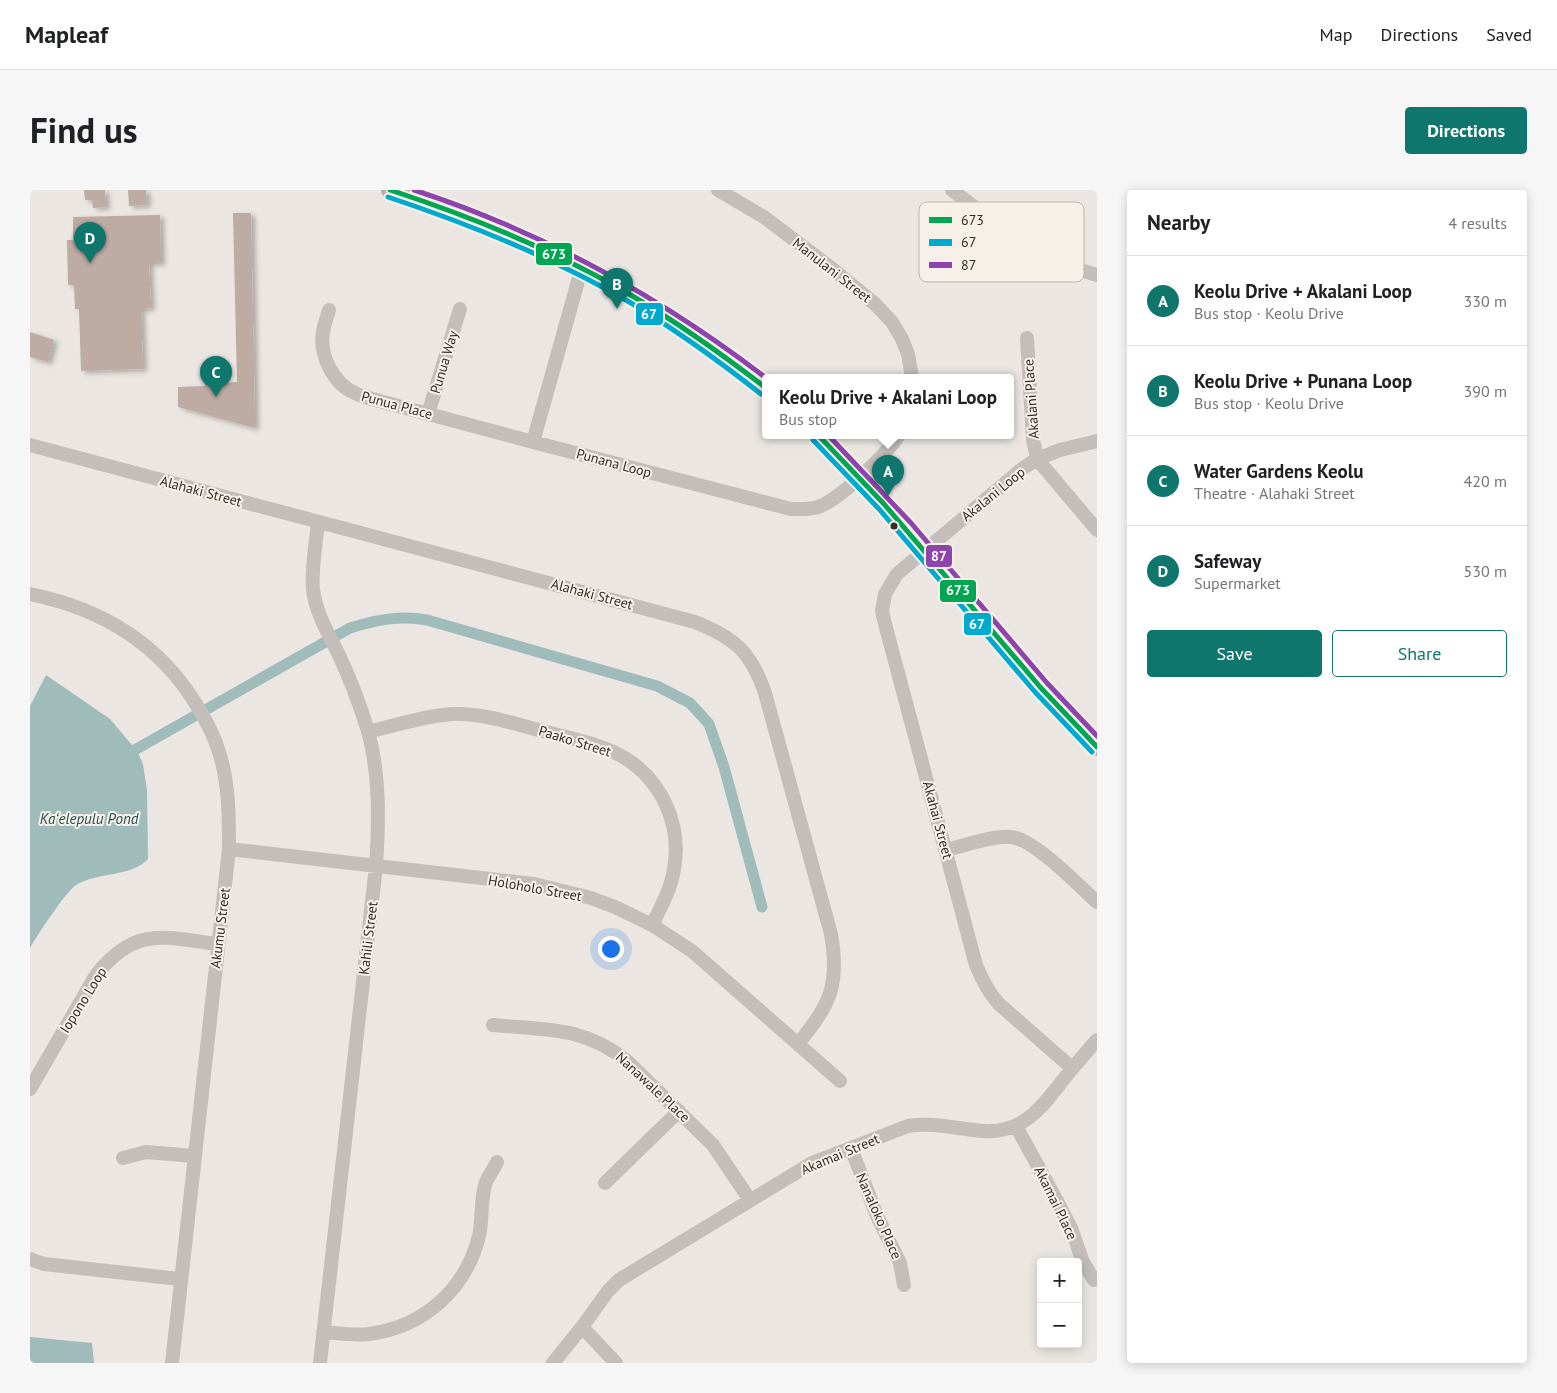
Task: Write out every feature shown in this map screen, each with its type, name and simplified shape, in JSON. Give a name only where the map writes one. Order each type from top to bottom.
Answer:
[{"type":"main road","points":[[390,190],[492,225],[582,268],[667,316],[731,360],[762,385]]},
{"type":"main road","points":[[822,439],[860,476],[1032,677],[1097,747]]},
{"type":"street","name":"Manulani Street","points":[[718,190],[764,217],[875,304],[892,322],[902,340],[908,354],[911,374]]},
{"type":"street","points":[[952,190],[968,202]]},
{"type":"street","points":[[534,442],[582,268]]},
{"type":"street","points":[[1084,271],[1097,275]]},
{"type":"street","name":"Punua Way","points":[[428,414],[460,309]]},
{"type":"street","name":"Punua Place","points":[[329,310],[322,333],[323,349],[327,364],[345,387],[356,394],[534,442]]},
{"type":"street","name":"Akalani Place","points":[[1028,338],[1033,439],[1037,459]]},
{"type":"street","points":[[860,476],[896,439]]},
{"type":"street","points":[[1037,459],[1060,450],[1097,441]]},
{"type":"street","name":"Punana Loop","points":[[534,442],[791,509],[805,510],[829,502],[839,496],[860,476]]},
{"type":"street","name":"Alahaki Street","points":[[30,445],[695,622],[722,633],[748,657],[758,673],[831,934],[834,955],[834,975],[831,992],[825,1007],[798,1044]]},
{"type":"street","name":"Akalani Loop","points":[[925,550],[1022,469],[1037,459],[1097,530]]},
{"type":"street","name":"Kahili Street","points":[[318,522],[313,567],[313,589],[316,606],[338,654],[368,732],[375,765],[379,824],[376,866],[320,1363]]},
{"type":"street","name":"Akahai Street","points":[[925,550],[897,574],[891,582],[885,594],[882,611],[894,664],[976,964],[989,994],[1072,1068]]},
{"type":"street","name":"Akumu Street","points":[[30,594],[58,599],[90,611],[132,635],[154,652],[178,677],[206,720],[221,756],[227,787],[229,850],[172,1363]]},
{"type":"street","name":"Paako Street","points":[[368,732],[434,716],[454,714],[482,715],[601,747],[623,757],[639,768],[652,781],[664,800],[672,819],[675,839],[674,869],[669,889],[652,925]]},
{"type":"street","points":[[946,850],[999,837],[1011,837],[1022,840],[1035,848],[1097,902]]},
{"type":"street","name":"Holoholo Street","points":[[229,850],[534,884],[591,898],[615,907],[652,925],[692,951],[840,1081]]},
{"type":"street","name":"Iopono Loop","points":[[30,1090],[96,975],[109,959],[132,944],[145,939],[161,937],[218,944]]},
{"type":"street","name":"Nanawale Place","points":[[493,1025],[579,1034],[613,1050],[627,1061],[713,1145],[750,1200]]},
{"type":"street","name":"Akamai Street","points":[[553,1363],[608,1291],[619,1280],[812,1163],[908,1126],[922,1124],[984,1131],[1016,1126],[1044,1105],[1072,1068],[1097,1040]]},
{"type":"street","points":[[605,1183],[679,1111]]},
{"type":"street","name":"Akamai Place","points":[[1016,1126],[1071,1228],[1083,1262],[1094,1280]]},
{"type":"street","name":"Nanaloko Place","points":[[851,1148],[877,1216],[900,1263],[904,1285]]},
{"type":"street","points":[[123,1158],[146,1152],[194,1156]]},
{"type":"street","points":[[323,1332],[367,1334],[390,1330],[425,1314],[441,1303],[456,1286],[473,1254],[479,1233],[486,1183],[497,1162]]},
{"type":"street","points":[[30,1259],[44,1264],[180,1279]]},
{"type":"street","points":[[582,1327],[616,1363]]},
{"type":"water","name":"Kaʻelepulu Pond","points":[[46,675],[110,719],[137,751],[143,764],[147,790],[148,859],[133,869],[94,878],[76,885],[59,904],[30,948],[30,706]]},
{"type":"water","points":[[30,1337],[92,1343],[94,1363],[30,1363]]},
{"type":"building","points":[[84,190],[105,190],[106,207],[93,208],[92,200],[85,200]]},
{"type":"building","points":[[128,190],[146,190],[147,205],[129,206]]},
{"type":"building","points":[[233,213],[251,213],[255,428],[178,407],[178,387],[237,382]]},
{"type":"building","points":[[160,215],[161,263],[149,263],[151,308],[141,309],[143,369],[81,371],[79,309],[75,309],[74,285],[68,285],[67,240],[73,240],[73,217]]},
{"type":"building","points":[[30,332],[54,340],[48,362],[30,357]]},
{"type":"waterway","points":[[124,756],[350,628],[388,619],[427,620],[657,686],[690,703],[709,724],[724,767],[762,907]]},
{"type":"transit line","name":"673","points":[[390,190],[484,224],[545,250],[605,280],[685,329],[762,385]]},
{"type":"transit line","name":"87","points":[[414,190],[508,225],[598,269],[684,320],[762,375]]},
{"type":"transit line","name":"67","points":[[388,197],[481,231],[572,271],[648,313],[761,394]]},
{"type":"transit line","name":"673","points":[[822,439],[884,504],[1041,688],[1097,747]]},
{"type":"transit line","name":"87","points":[[832,439],[911,523],[1047,683],[1097,736]]},
{"type":"transit line","name":"67","points":[[813,440],[879,509],[1035,692],[1092,752]]},
{"type":"place","name":"Safeway","points":[[90,263]]},
{"type":"place","name":"Keolu Drive + Punana Loop","points":[[617,309]]},
{"type":"place","name":"Water Gardens Keolu","points":[[216,397]]},
{"type":"place","name":"Keolu Drive + Akalani Loop","points":[[888,496]]}]
